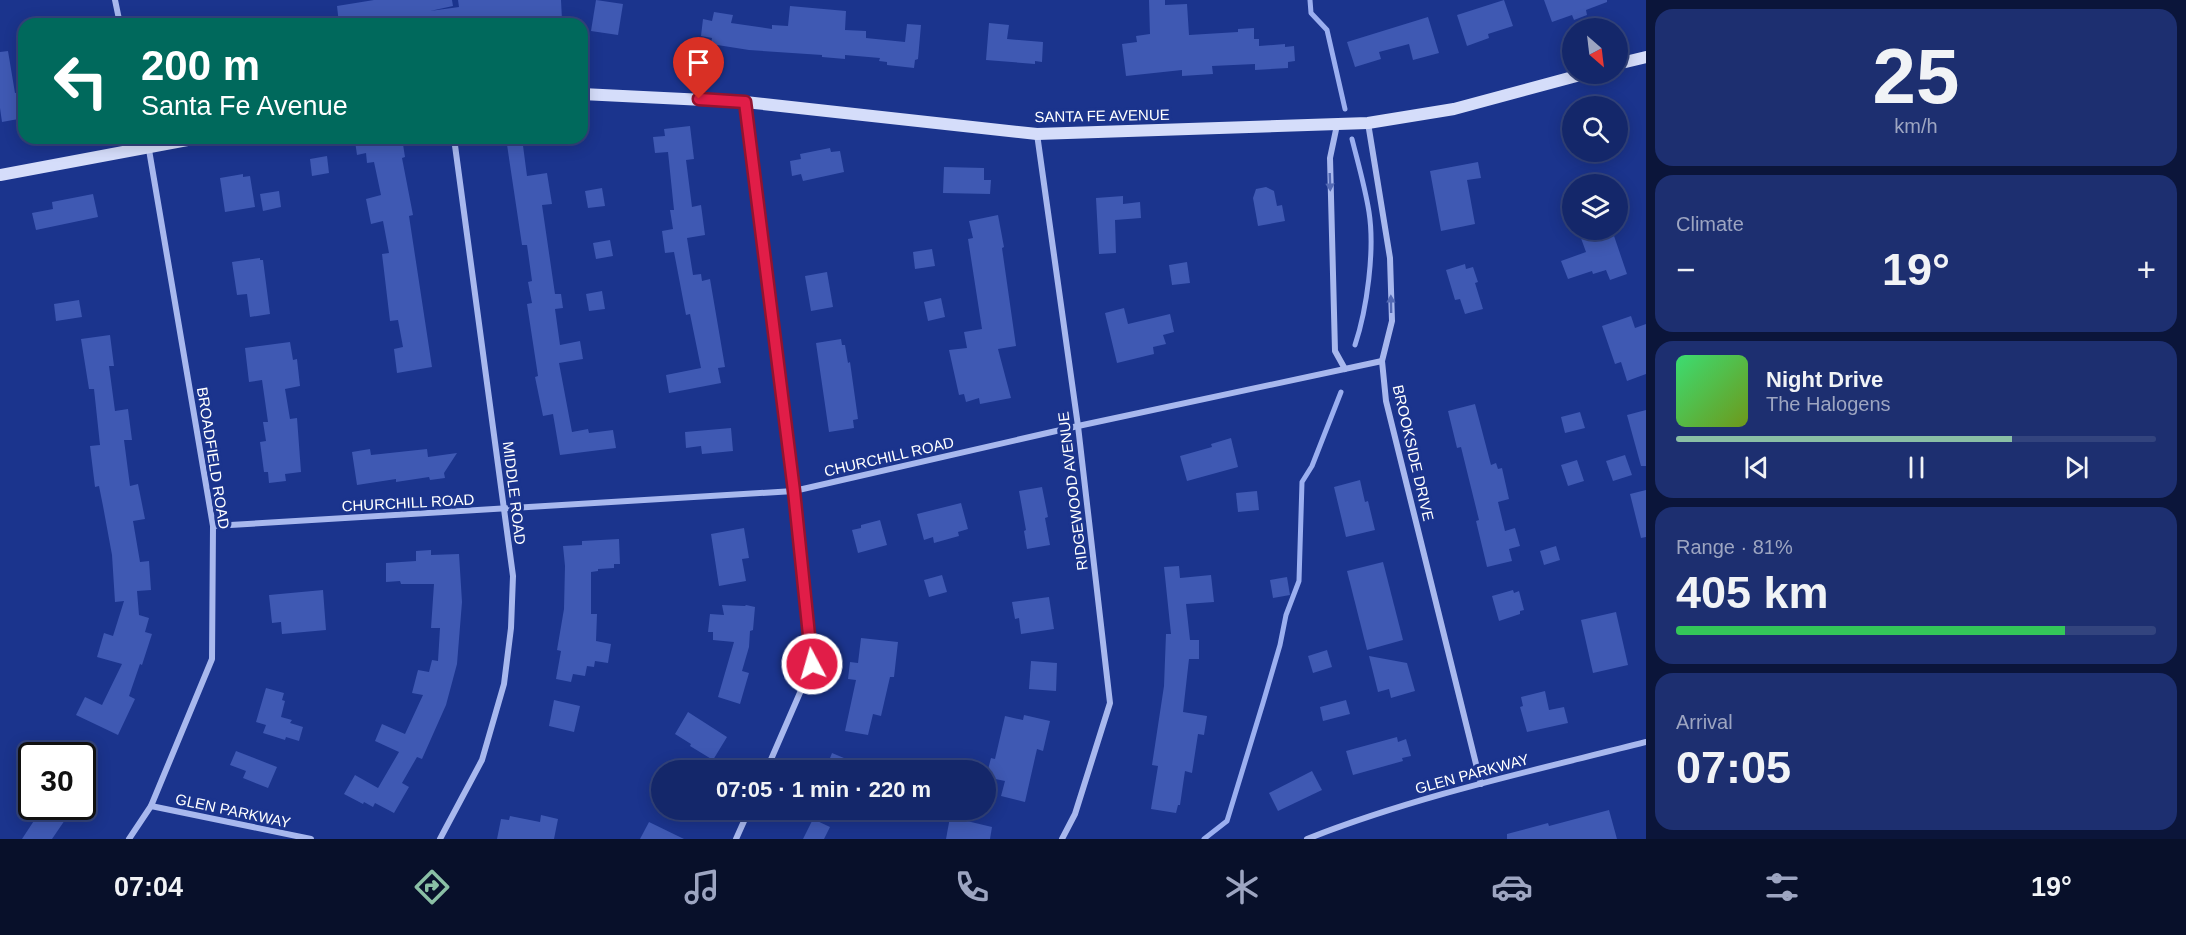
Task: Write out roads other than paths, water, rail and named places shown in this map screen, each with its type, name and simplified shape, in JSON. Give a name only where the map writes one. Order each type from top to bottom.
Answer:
[{"type":"main road","points":[[1628,61],[1646,57]]},
{"type":"main road","name":"SANTA FE AVENUE","points":[[588,94],[745,102],[1037,134],[1368,123],[1454,109],[1562,80]]},
{"type":"main road","points":[[0,175],[143,144]]},
{"type":"street","points":[[115,0],[119,18]]},
{"type":"street","points":[[745,102],[794,491],[812,664],[771,760]]},
{"type":"street","name":"BROOKSIDE DRIVE","points":[[1368,123],[1390,258],[1392,321],[1382,361],[1386,401],[1481,784]]},
{"type":"street","points":[[1337,124],[1329,158],[1335,351],[1345,369]]},
{"type":"street","name":"RIDGEWOOD AVENUE","points":[[1037,134],[1077,426],[1110,703],[1075,814],[1062,839]]},
{"type":"street","name":"BROADFIELD ROAD","points":[[129,839],[151,806],[212,659],[213,526],[148,144]]},
{"type":"street","name":"MIDDLE ROAD","points":[[440,839],[483,760],[504,684],[511,628],[513,576],[455,144]]},
{"type":"street","name":"CHURCHILL ROAD","points":[[213,526],[794,491],[1077,426],[1382,361]]},
{"type":"street","name":"GLEN PARKWAY","points":[[1307,839],[1363,817],[1646,742]]},
{"type":"street","name":"GLEN PARKWAY","points":[[151,806],[311,839]]},
{"type":"street","points":[[736,839],[745,820]]},
{"type":"waterway","points":[[1310,0],[1311,13],[1327,30],[1345,109]]},
{"type":"waterway","points":[[1352,139],[1371,227],[1366,297],[1355,345]]},
{"type":"waterway","points":[[1204,839],[1227,821],[1280,645],[1286,615],[1299,581],[1302,482],[1312,466],[1341,392]]}]
